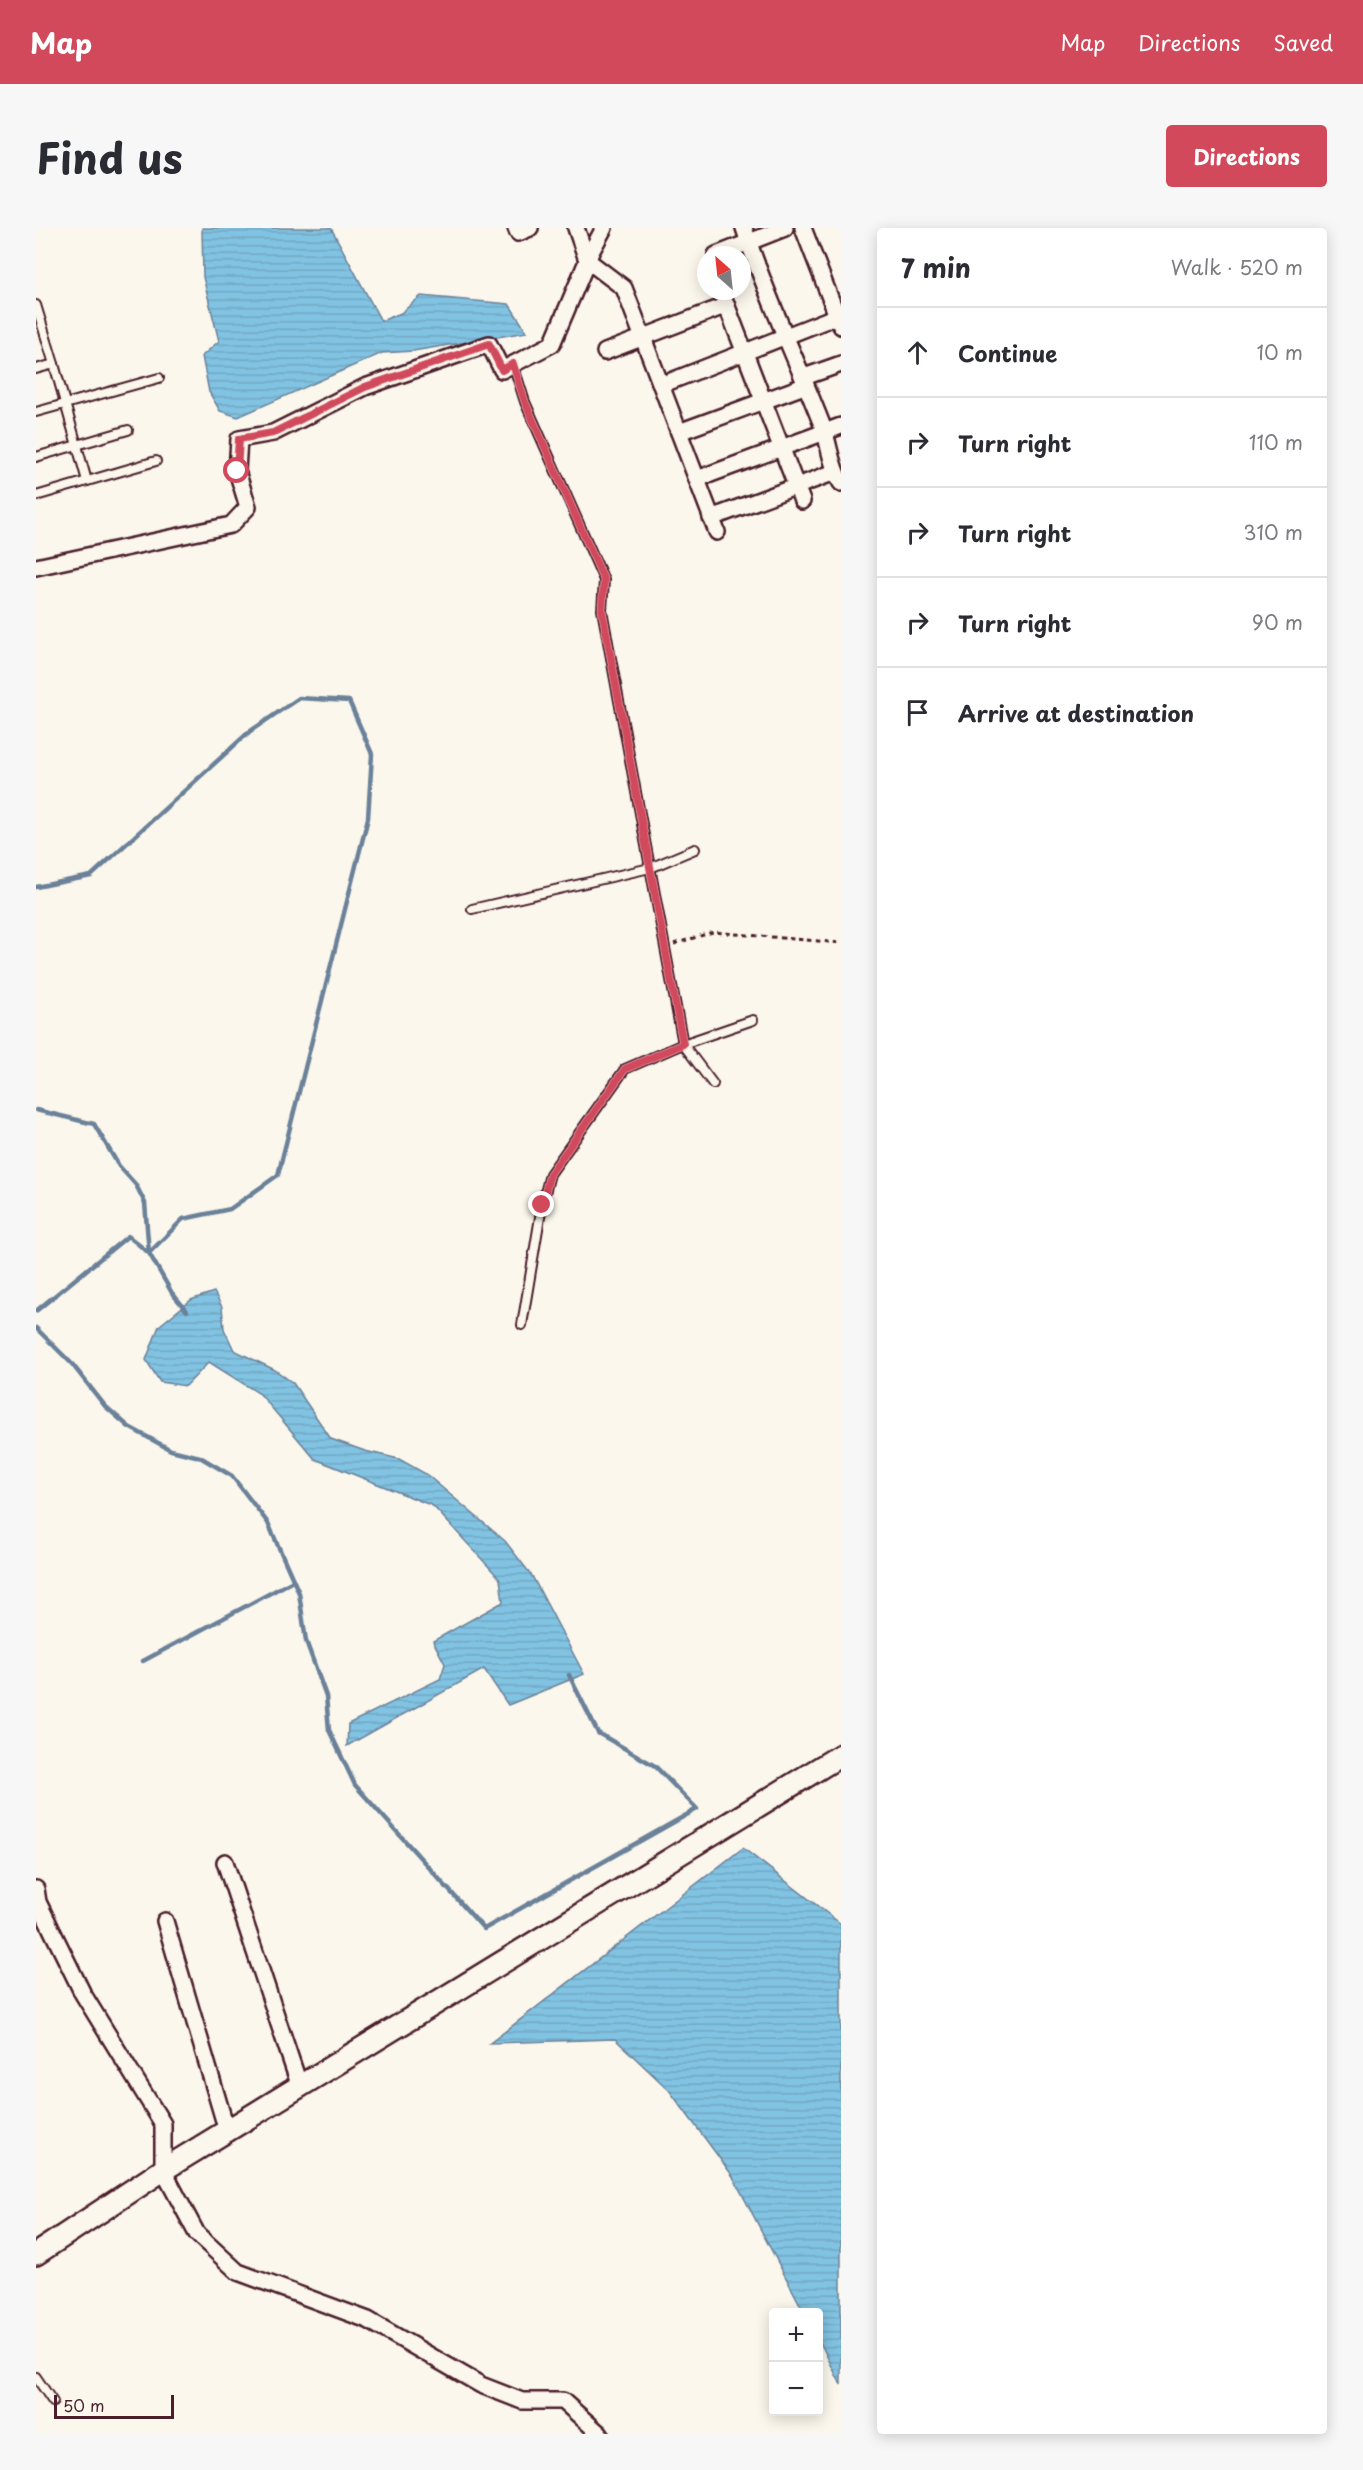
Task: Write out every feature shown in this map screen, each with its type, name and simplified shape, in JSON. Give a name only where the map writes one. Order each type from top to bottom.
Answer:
[{"type":"street","points":[[516,228],[518,233],[530,228]]},
{"type":"street","points":[[576,228],[587,260],[624,288],[714,525],[838,477],[824,432],[784,337],[747,235]]},
{"type":"street","points":[[36,566],[231,525],[248,507],[237,471],[239,439],[273,433],[365,387],[489,344],[502,370],[552,344],[587,260],[604,228]]},
{"type":"street","points":[[730,246],[747,235],[784,228]]},
{"type":"street","points":[[661,385],[784,337],[839,321],[803,228]]},
{"type":"street","points":[[605,352],[643,337],[720,300]]},
{"type":"street","points":[[725,300],[799,493]]},
{"type":"street","points":[[804,386],[807,376],[841,364]]},
{"type":"street","points":[[679,432],[804,386]]},
{"type":"street","points":[[697,479],[841,426]]},
{"type":"street","points":[[36,2254],[163,2170],[841,1755]]},
{"type":"street","points":[[225,1862],[300,2087]]},
{"type":"street","points":[[36,1889],[38,1902],[83,1994],[163,2124],[163,2170],[197,2234],[238,2272],[368,2320],[481,2385],[522,2401],[563,2401],[600,2434]]},
{"type":"street","points":[[165,1921],[227,2131]]},
{"type":"lane","points":[[36,305],[87,481]]},
{"type":"lane","points":[[36,369],[54,364]]},
{"type":"lane","points":[[513,364],[525,402],[604,580],[602,610],[683,1044],[713,1084]]},
{"type":"lane","points":[[36,412],[159,378]]},
{"type":"lane","points":[[36,457],[128,430]]},
{"type":"lane","points":[[36,496],[156,461]]},
{"type":"lane","points":[[472,909],[650,868],[695,849]]},
{"type":"lane","points":[[522,1325],[542,1205],[550,1174],[625,1069],[683,1044],[753,1020]]},
{"type":"lane","points":[[36,2377],[53,2402]]},
{"type":"lane","points":[[36,2394],[44,2389]]},
{"type":"path","points":[[665,947],[712,932],[841,943]]},
{"type":"water","points":[[202,228],[331,228],[381,321],[401,313],[421,296],[509,304],[527,332],[413,351],[382,353],[238,417],[220,411],[209,392],[202,356],[219,341],[203,277]]},
{"type":"water","points":[[214,1292],[222,1307],[224,1329],[234,1350],[275,1370],[293,1383],[331,1439],[365,1451],[399,1459],[426,1474],[505,1541],[532,1576],[584,1674],[508,1705],[484,1669],[347,1746],[348,1724],[440,1679],[445,1664],[433,1641],[503,1602],[500,1579],[433,1506],[315,1459],[260,1394],[209,1362],[186,1386],[160,1382],[146,1360],[159,1326],[191,1300]]},
{"type":"water","points":[[743,1848],[841,1924],[841,2385],[823,2348],[823,2308],[802,2308],[732,2175],[669,2090],[615,2039],[490,2043]]},
{"type":"waterway","points":[[36,887],[91,876],[249,732],[299,698],[349,701],[372,754],[368,818],[278,1175],[230,1209],[183,1219],[149,1253],[172,1293],[187,1311]]},
{"type":"waterway","points":[[36,1110],[94,1124],[119,1166],[136,1185],[145,1203],[149,1253],[128,1236],[36,1311]]},
{"type":"waterway","points":[[36,1328],[72,1364],[105,1406],[129,1427],[171,1450],[200,1457],[232,1476],[268,1523],[299,1593],[306,1641],[326,1696],[329,1730],[355,1785],[484,1929],[697,1809],[655,1766],[598,1733],[569,1675]]},
{"type":"waterway","points":[[143,1661],[293,1581]]},
{"type":"route","points":[[237,471],[239,439],[273,433],[365,387],[489,344],[502,370],[513,364],[525,402],[604,580],[602,610],[683,1044],[625,1069],[550,1174],[542,1205]]}]
